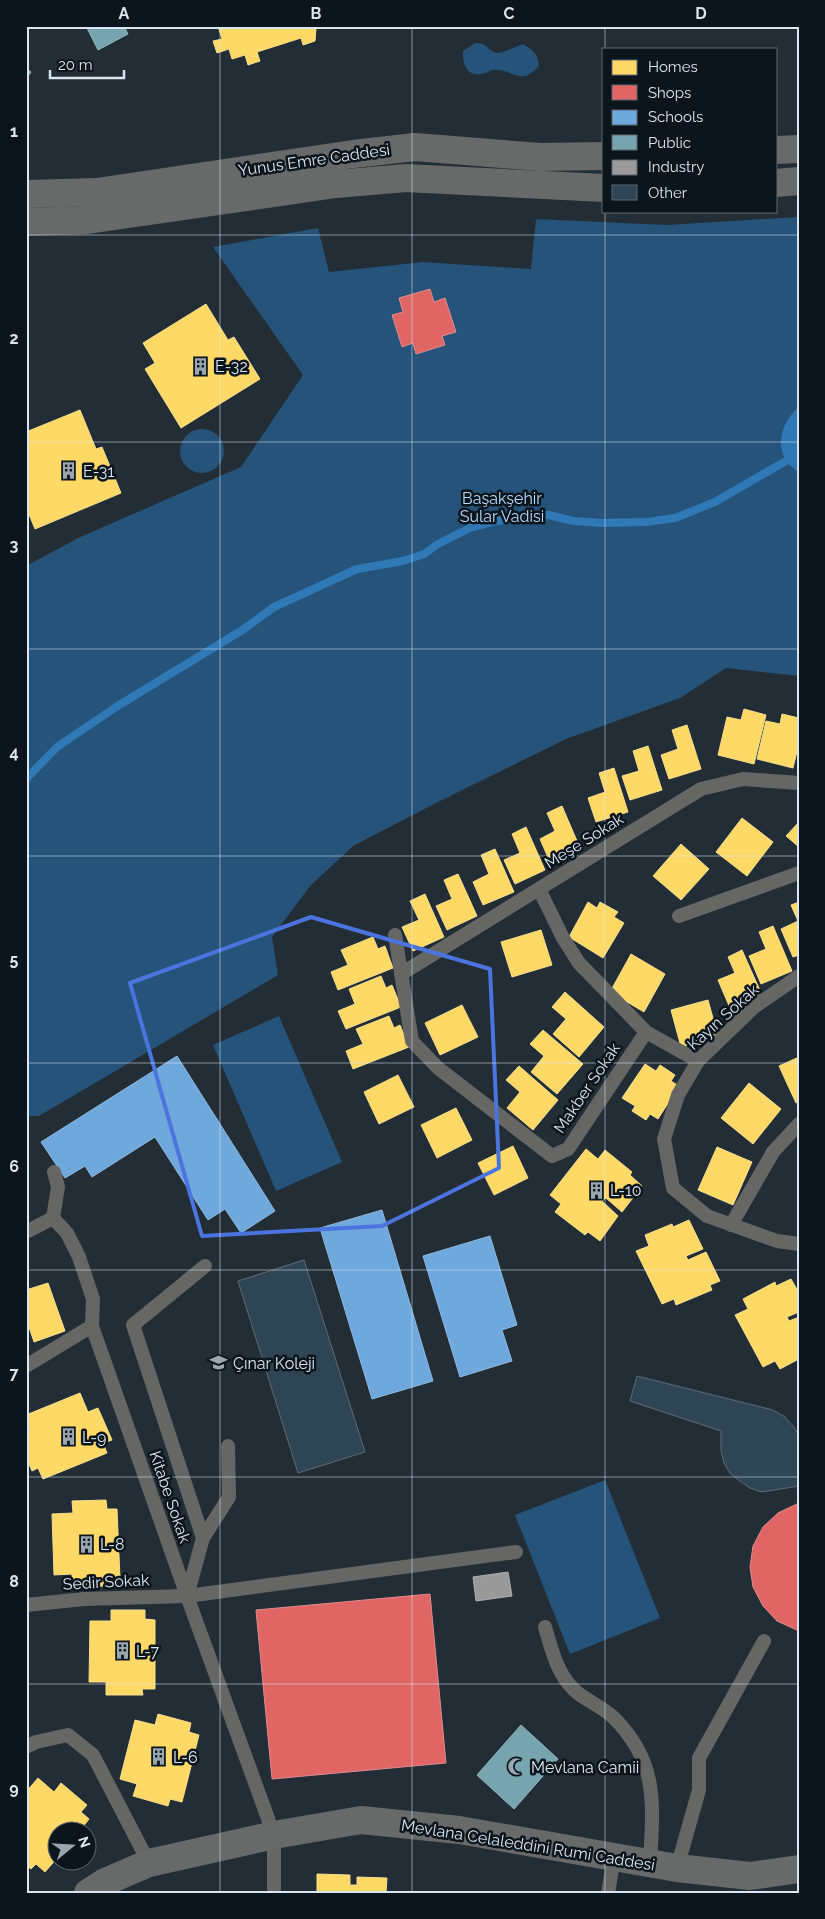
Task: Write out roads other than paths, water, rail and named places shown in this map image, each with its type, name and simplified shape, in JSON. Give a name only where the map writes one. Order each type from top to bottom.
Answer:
[{"type":"street","name":"Yunus Emre Caddesi","points":[[26,194],[97,192],[353,154],[415,147],[540,156],[602,156]]},
{"type":"street","points":[[778,150],[799,149]]},
{"type":"street","name":"Yunus Emre Caddesi","points":[[26,222],[87,220],[336,184],[406,178],[602,188]]},
{"type":"street","points":[[778,183],[799,182]]},
{"type":"street","name":"Mevlana Celaleddini Rumi Caddesi","points":[[88,1893],[104,1882],[150,1863],[274,1835],[361,1820],[458,1830],[677,1868],[750,1876],[799,1869]]},
{"type":"lane","name":"Meşe Sokak","points":[[401,974],[701,789],[743,779],[799,783]]},
{"type":"lane","points":[[679,916],[799,873]]},
{"type":"lane","points":[[540,889],[563,938],[579,962],[646,1032],[698,1061]]},
{"type":"lane","points":[[395,935],[401,974]]},
{"type":"lane","name":"Makber Sokak","points":[[401,974],[412,1041],[438,1068],[552,1156],[568,1149],[646,1032]]},
{"type":"lane","name":"Kayın Sokak","points":[[799,976],[754,1007],[698,1061],[678,1095],[664,1138],[673,1188],[707,1216],[777,1241],[799,1244]]},
{"type":"lane","points":[[731,1225],[773,1152],[799,1124]]},
{"type":"lane","points":[[26,1232],[53,1218],[58,1187],[54,1172]]},
{"type":"lane","name":"Kitabe Sokak","points":[[53,1218],[67,1233],[79,1257],[93,1298],[92,1326],[274,1835]]},
{"type":"lane","points":[[203,1538],[133,1325],[205,1266]]},
{"type":"lane","points":[[26,1366],[92,1326]]},
{"type":"lane","points":[[187,1596],[203,1538],[229,1497],[228,1446]]},
{"type":"lane","name":"Sedir Sokak","points":[[26,1605],[84,1599],[187,1596],[516,1552]]},
{"type":"lane","points":[[545,1627],[556,1663],[565,1680],[577,1692],[612,1716],[628,1734],[642,1758],[650,1780],[653,1805],[650,1864]]},
{"type":"lane","points":[[677,1868],[699,1790],[699,1758],[764,1641]]},
{"type":"lane","points":[[26,1747],[36,1742],[68,1735],[93,1755],[150,1863]]},
{"type":"lane","points":[[274,1835],[274,1893]]},
{"type":"lane","points":[[608,1893],[614,1857]]},
{"type":"waterway","points":[[26,779],[57,747],[116,707],[244,629],[274,607],[357,569],[403,561],[424,554],[438,544],[470,528],[527,516],[549,515],[573,521],[601,523],[647,522],[675,518],[715,502],[786,461]]},
{"type":"place","name":"E-32","points":[[201,366]]},
{"type":"place","name":"E-31","points":[[69,471]]},
{"type":"place","name":"L-10","points":[[596,1190]]},
{"type":"place","name":"Çınar Koleji","points":[[219,1363]]},
{"type":"place","name":"L-9","points":[[68,1437]]},
{"type":"place","name":"L-8","points":[[86,1544]]},
{"type":"place","name":"L-7","points":[[122,1651]]},
{"type":"place","name":"L-6","points":[[159,1757]]},
{"type":"place","name":"Mevlana Camii","points":[[517,1767]]},
{"type":"park label","name":"Başakşehir Sular Vadisi","points":[[502,507]]}]
